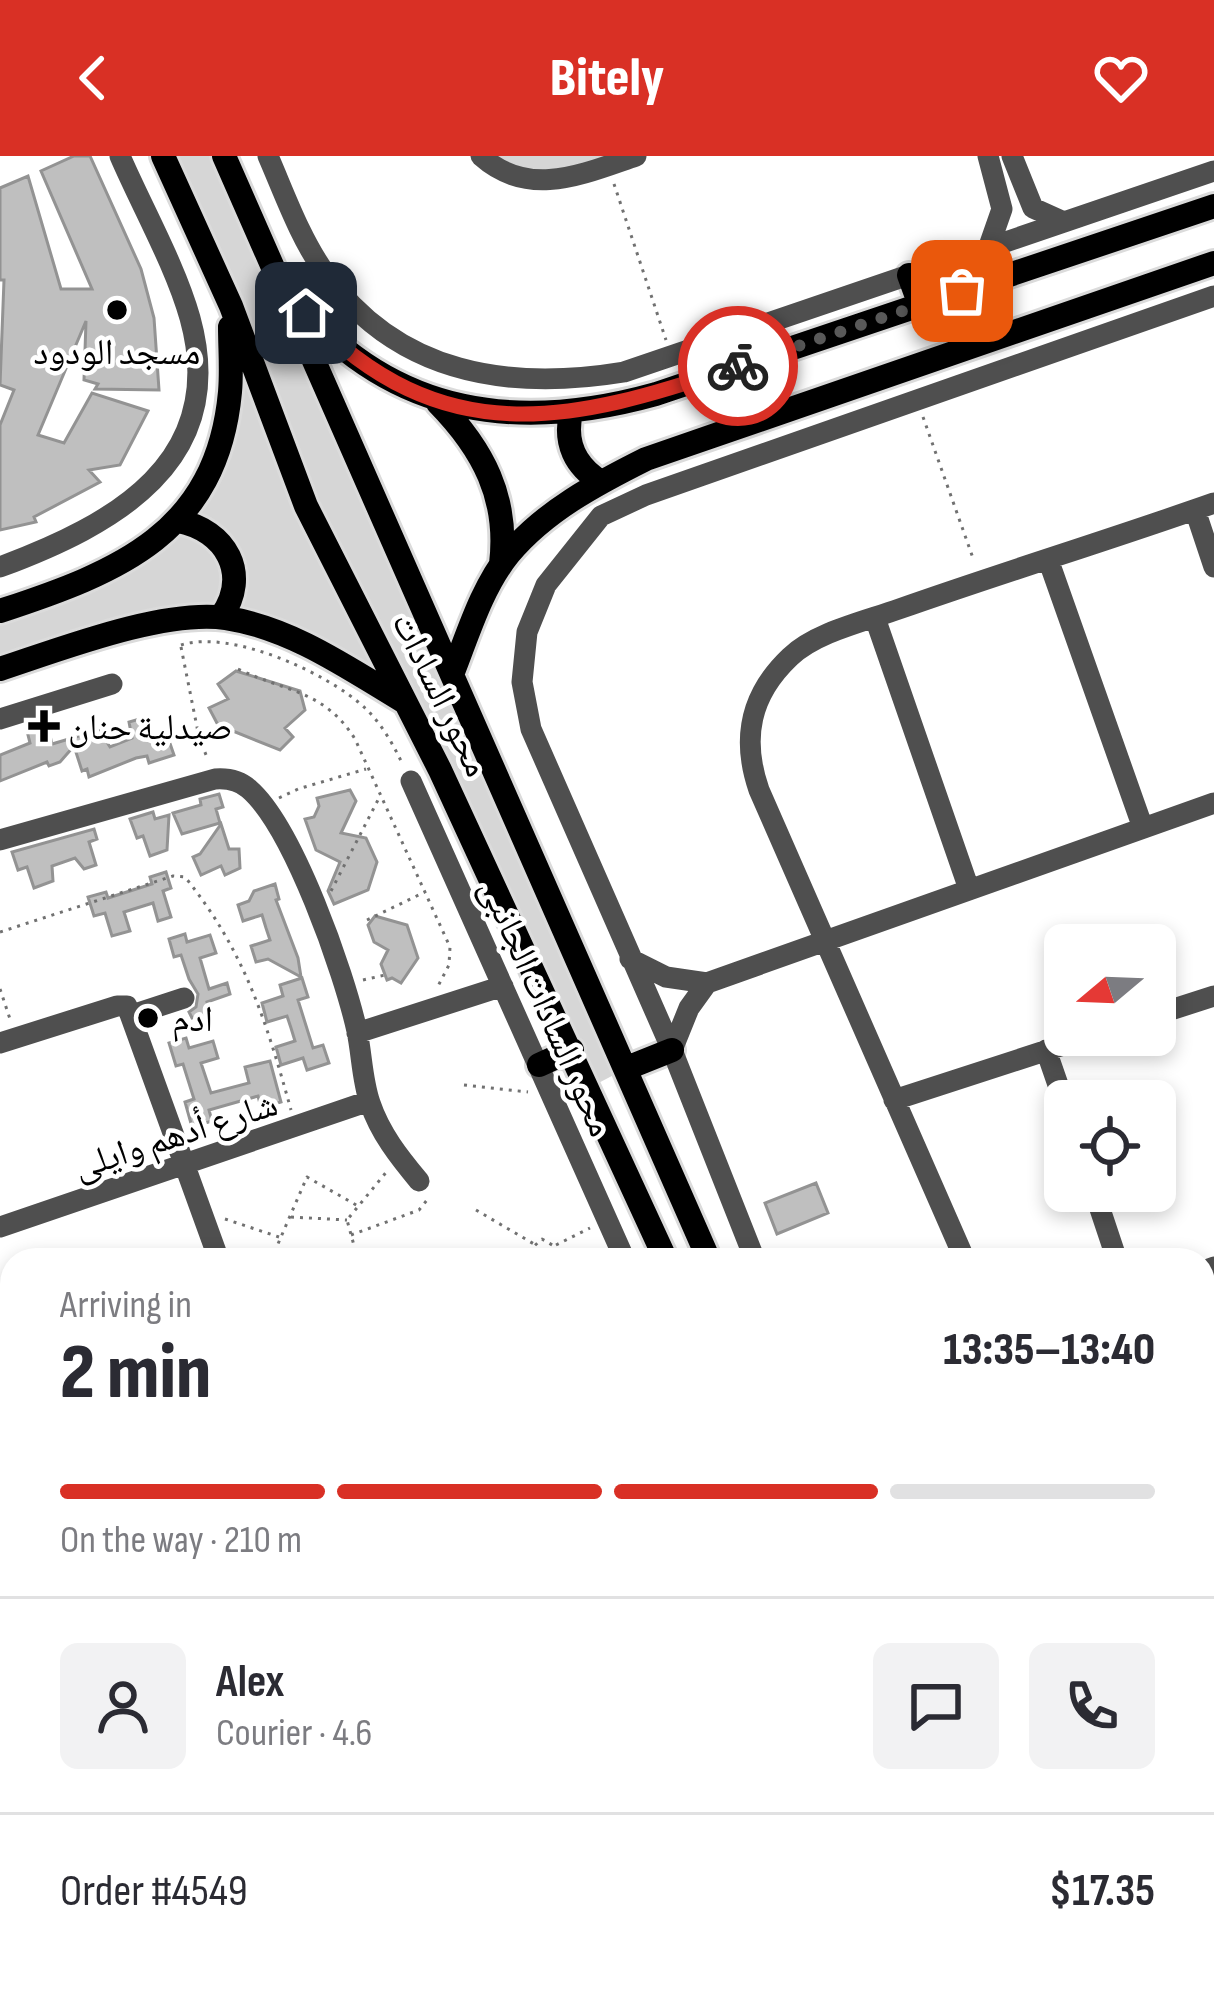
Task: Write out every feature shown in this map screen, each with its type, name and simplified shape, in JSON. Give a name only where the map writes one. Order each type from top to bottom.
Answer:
[{"type":"main road","name":"محور السادات","points":[[163,156],[231,306],[306,506],[572,1051],[661,1248]]},
{"type":"main road","name":"محور السادات","points":[[224,156],[704,1248]]},
{"type":"main road","points":[[282,286],[344,349],[388,378],[435,400],[488,413],[571,413],[656,394],[1214,206]]},
{"type":"main road","points":[[453,673],[500,567],[551,513],[601,482],[646,460],[1214,263]]},
{"type":"main road","points":[[909,275],[920,305]]},
{"type":"main road","points":[[0,611],[108,570],[151,545],[178,520],[205,478],[221,437],[230,392],[231,306]]},
{"type":"main road","points":[[435,400],[475,444],[492,477],[501,512],[500,567]]},
{"type":"main road","points":[[571,413],[568,436],[575,458],[601,482]]},
{"type":"main road","points":[[178,520],[205,528],[229,552],[235,586],[221,617]]},
{"type":"main road","points":[[0,669],[111,633],[159,622],[221,617],[307,645],[405,702]]},
{"type":"main road","points":[[627,1068],[672,1050]]},
{"type":"main road","points":[[538,1065],[572,1051]]},
{"type":"street","points":[[0,567],[104,522],[141,492],[172,457],[186,429],[194,401],[195,343],[189,314],[120,156]]},
{"type":"street","points":[[268,156],[324,271],[354,307],[390,337],[444,364],[526,381],[625,372],[1214,171]]},
{"type":"street","points":[[481,156],[504,172],[547,182],[636,156]]},
{"type":"street","points":[[988,156],[1002,209],[988,249]]},
{"type":"street","points":[[1012,156],[1033,208],[1065,223]]},
{"type":"street","points":[[749,1248],[672,1050],[531,729],[522,682],[527,632],[546,585],[601,516],[646,495],[1214,296]]},
{"type":"street","points":[[960,1248],[759,790],[749,755],[749,722],[763,691],[793,653],[980,580],[1205,507],[1214,567]]},
{"type":"street","points":[[1048,560],[1143,828]]},
{"type":"street","points":[[875,618],[969,889]]},
{"type":"street","points":[[0,719],[112,684]]},
{"type":"street","points":[[0,839],[215,779],[240,782],[264,806],[319,914],[358,1033],[370,1102],[399,1157],[419,1180]]},
{"type":"street","name":"محور السادات الجانبى","points":[[411,781],[620,1248]]},
{"type":"street","points":[[630,959],[666,977],[706,982],[1214,803]]},
{"type":"street","points":[[672,1050],[682,1021],[706,982]]},
{"type":"street","points":[[358,1033],[503,986]]},
{"type":"street","points":[[1176,1008],[1214,996]]},
{"type":"street","points":[[132,1016],[184,998]]},
{"type":"street","points":[[8,1041],[127,1006],[215,1248]]},
{"type":"street","points":[[894,1100],[1044,1051]]},
{"type":"street","name":"شارع أدهم وايلى","points":[[0,1227],[370,1102]]},
{"type":"street","points":[[1101,1212],[1114,1248]]},
{"type":"path","points":[[608,165],[672,357]]},
{"type":"path","points":[[917,400],[980,580]]},
{"type":"path","points":[[215,779],[199,737],[181,645],[189,642],[232,644],[283,659],[328,681],[365,708],[392,742],[411,781]]},
{"type":"path","points":[[238,669],[318,698],[347,727],[452,956],[424,1010]]},
{"type":"path","points":[[264,806],[298,789],[368,768]]},
{"type":"path","points":[[319,914],[380,795]]},
{"type":"path","points":[[0,932],[173,876],[185,877],[236,950],[263,1011],[296,1129]]},
{"type":"path","points":[[367,920],[424,892]]},
{"type":"path","points":[[344,985],[385,974]]},
{"type":"path","points":[[0,988],[8,1041]]},
{"type":"path","points":[[464,1085],[552,1094]]},
{"type":"path","points":[[346,1220],[399,1157]]},
{"type":"path","points":[[276,1248],[307,1177],[358,1206]]},
{"type":"path","points":[[349,1236],[426,1204],[419,1180]]},
{"type":"path","points":[[476,1210],[534,1244]]},
{"type":"path","points":[[202,1211],[280,1238]]},
{"type":"path","points":[[289,1217],[346,1220]]},
{"type":"path","points":[[346,1220],[354,1248]]},
{"type":"path","points":[[534,1244],[548,1239],[554,1246],[607,1220]]},
{"type":"path","points":[[534,1244],[534,1248]]},
{"type":"shaded area","points":[[163,156],[224,156],[627,1068],[589,1088],[405,702],[221,617],[0,669],[0,611],[108,570],[205,478],[231,306]]},
{"type":"shaded area","points":[[484,156],[636,156],[547,182]]},
{"type":"building","points":[[74,156],[90,156],[141,269],[154,318],[159,390],[95,389],[98,384],[84,380],[86,321],[38,435],[64,443],[92,393],[148,411],[120,465],[89,470],[100,482],[34,517],[36,522],[0,530],[0,425],[14,390],[0,385],[4,280],[0,280],[0,188],[28,176],[61,289],[92,289],[41,171]]},
{"type":"building","points":[[236,671],[300,691],[305,710],[285,728],[293,737],[280,750],[218,725],[209,708],[228,699],[218,684]]},
{"type":"building","points":[[146,717],[152,737],[166,732],[174,755],[149,763],[147,756],[136,758],[89,777],[87,769],[82,771],[74,746],[60,762],[49,766],[47,762],[0,781],[0,755],[30,743],[26,727],[47,722],[52,744],[99,730],[110,747],[132,738],[129,722]]},
{"type":"building","points":[[350,790],[356,801],[341,833],[366,838],[377,862],[368,890],[334,904],[328,891],[340,862],[316,850],[305,819],[314,817],[317,798]]},
{"type":"building","points":[[219,794],[220,823],[182,834],[173,813]]},
{"type":"building","points":[[153,812],[155,819],[169,815],[167,850],[150,856],[130,819]]},
{"type":"building","points":[[221,824],[229,849],[239,849],[240,868],[225,875],[221,866],[201,875],[193,857]]},
{"type":"building","points":[[94,829],[97,839],[89,842],[96,865],[84,869],[75,858],[52,866],[53,881],[34,888],[27,867],[18,870],[12,852]]},
{"type":"building","points":[[166,872],[171,888],[163,891],[171,917],[158,921],[153,903],[124,912],[130,931],[112,936],[105,913],[94,916],[88,897],[106,892],[108,898],[152,884],[150,877]]},
{"type":"building","points":[[275,884],[301,977],[268,959],[256,962],[251,946],[270,940],[262,915],[243,921],[238,905],[249,901],[254,891]]},
{"type":"building","points":[[375,916],[407,925],[418,958],[401,983],[387,980],[381,964],[388,950],[374,942],[368,925]]},
{"type":"building","points":[[185,934],[187,942],[210,935],[216,953],[200,958],[209,989],[227,983],[230,994],[207,1002],[210,1013],[192,1018],[189,1012],[196,1007],[198,994],[181,955],[174,957],[169,939]]},
{"type":"building","points":[[302,978],[308,997],[298,1000],[313,1048],[323,1045],[329,1063],[307,1070],[303,1058],[281,1065],[276,1047],[295,1041],[287,1016],[267,1022],[262,1003],[283,996],[280,985]]},
{"type":"building","points":[[186,1038],[189,1048],[213,1041],[218,1058],[201,1063],[211,1093],[249,1083],[245,1067],[270,1061],[281,1102],[261,1108],[258,1096],[209,1110],[212,1121],[192,1127],[185,1102],[194,1099],[183,1064],[176,1066],[169,1043]]},
{"type":"building","points":[[816,1183],[828,1213],[777,1234],[765,1203]]},
{"type":"way so far","points":[[738,366],[962,291]]},
{"type":"place","name":"مسجد الودود","points":[[117,310]]},
{"type":"place","name":"صيدلية حنان","points":[[44,726]]},
{"type":"place","name":"ادم","points":[[148,1018]]},
{"type":"route","points":[[306,313],[344,349],[388,378],[435,400],[488,413],[571,413],[614,406],[738,366]]}]
